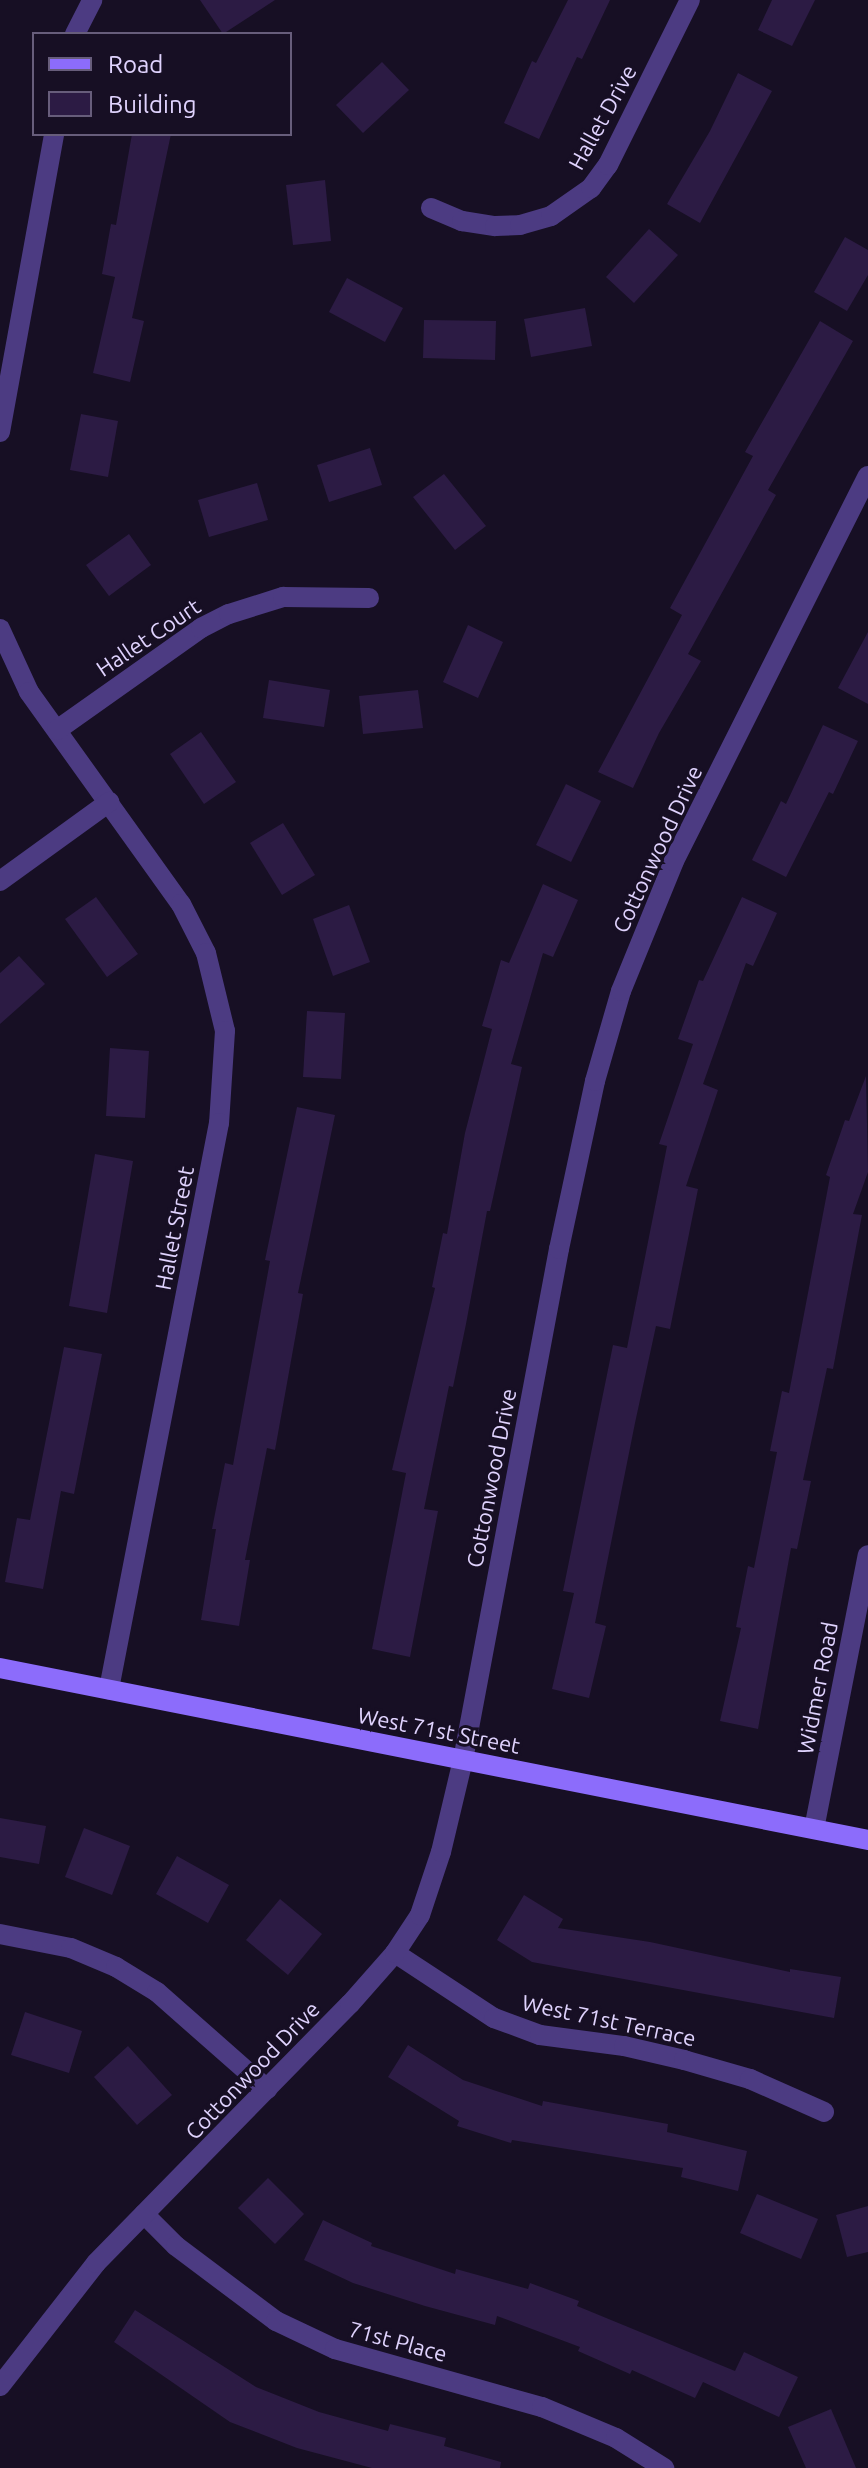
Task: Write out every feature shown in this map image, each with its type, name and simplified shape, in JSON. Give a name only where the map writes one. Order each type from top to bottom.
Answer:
[{"type":"street","points":[[76,32],[92,0]]},
{"type":"street","name":"Hallet Drive","points":[[431,208],[462,221],[495,226],[520,225],[551,216],[591,188],[608,165],[690,0]]},
{"type":"street","points":[[0,432],[54,136]]},
{"type":"street","name":"Cottonwood Drive","points":[[0,2386],[96,2263],[395,1953],[420,1915],[441,1852],[463,1760],[559,1249],[595,1081],[621,991],[674,861],[868,476]]},
{"type":"street","name":"Hallet Court","points":[[57,730],[201,628],[229,614],[283,597],[369,598]]},
{"type":"street","name":"Hallet Street","points":[[0,629],[29,692],[181,904],[206,953],[221,1005],[226,1058],[219,1123],[109,1689]]},
{"type":"street","points":[[0,881],[109,802]]},
{"type":"street","name":"Widmer Road","points":[[814,1829],[868,1555]]},
{"type":"street","name":"West 71st Street","points":[[0,1668],[868,1840]]},
{"type":"street","points":[[0,1934],[71,1948],[116,1967],[157,1992],[267,2089]]},
{"type":"street","name":"West 71st Terrace","points":[[395,1953],[494,2018],[540,2035],[624,2046],[684,2060],[750,2079],[824,2112]]},
{"type":"street","name":"71st Place","points":[[144,2214],[176,2246],[276,2321],[335,2349],[542,2407],[616,2438],[664,2468]]},
{"type":"building","points":[[200,0],[275,0],[226,32],[222,32]]},
{"type":"building","points":[[568,0],[610,0],[582,59],[577,57],[539,139],[504,123],[532,61],[536,63]]},
{"type":"building","points":[[772,0],[815,0],[792,46],[758,30]]},
{"type":"building","points":[[382,62],[409,90],[363,133],[336,105]]},
{"type":"building","points":[[738,73],[772,91],[700,223],[667,204],[710,131]]},
{"type":"building","points":[[132,136],[171,136],[132,318],[144,321],[130,382],[93,373],[115,277],[102,274],[111,224],[116,225]]},
{"type":"building","points":[[325,180],[331,241],[293,245],[286,185]]},
{"type":"building","points":[[649,229],[678,255],[634,303],[606,277]]},
{"type":"building","points":[[845,237],[868,250],[868,275],[847,311],[814,292]]},
{"type":"building","points":[[347,278],[403,308],[385,342],[329,312]]},
{"type":"building","points":[[585,308],[592,346],[531,357],[524,319]]},
{"type":"building","points":[[424,320],[496,321],[495,360],[423,358]]},
{"type":"building","points":[[820,321],[853,341],[768,490],[776,495],[688,654],[701,661],[659,733],[633,788],[598,772],[682,615],[670,608],[753,456],[745,452]]},
{"type":"building","points":[[81,414],[118,421],[108,477],[70,470]]},
{"type":"building","points":[[370,448],[382,485],[329,502],[317,465]]},
{"type":"building","points":[[444,474],[486,526],[455,550],[413,497]]},
{"type":"building","points":[[257,483],[268,520],[209,537],[198,500]]},
{"type":"building","points":[[129,534],[151,565],[109,596],[86,565]]},
{"type":"building","points":[[468,625],[503,642],[478,698],[443,682]]},
{"type":"building","points":[[868,632],[868,704],[838,688]]},
{"type":"building","points":[[269,680],[330,690],[324,727],[263,718]]},
{"type":"building","points":[[418,690],[423,728],[363,734],[359,696]]},
{"type":"building","points":[[823,725],[858,741],[833,794],[829,792],[786,877],[752,860],[781,801],[786,804]]},
{"type":"building","points":[[201,732],[236,782],[204,804],[170,754]]},
{"type":"building","points":[[566,784],[601,801],[571,862],[536,845]]},
{"type":"building","points":[[283,823],[315,875],[282,895],[250,843]]},
{"type":"building","points":[[543,884],[578,900],[553,957],[543,953],[511,1064],[522,1067],[490,1211],[487,1211],[453,1387],[449,1386],[424,1509],[438,1511],[410,1657],[372,1649],[406,1473],[392,1470],[435,1288],[432,1287],[443,1233],[447,1234],[465,1133],[492,1029],[482,1026],[501,960],[509,963]]},
{"type":"building","points":[[96,897],[138,954],[107,977],[65,919]]},
{"type":"building","points":[[742,897],[777,913],[753,966],[746,963],[703,1084],[718,1090],[686,1186],[698,1189],[670,1329],[656,1326],[635,1423],[595,1623],[606,1626],[589,1698],[552,1689],[574,1593],[563,1591],[613,1345],[627,1348],[667,1146],[659,1144],[693,1044],[678,1039],[699,980],[703,981]]},
{"type":"building","points":[[349,905],[370,962],[333,976],[313,919]]},
{"type":"building","points":[[19,956],[45,984],[0,1024],[0,973]]},
{"type":"building","points":[[307,1011],[345,1013],[341,1079],[303,1077]]},
{"type":"building","points":[[110,1048],[149,1051],[145,1118],[106,1116]]},
{"type":"building","points":[[866,1076],[868,1172],[853,1214],[862,1215],[833,1369],[827,1368],[803,1480],[811,1481],[797,1549],[791,1548],[758,1729],[720,1721],[741,1628],[736,1627],[748,1566],[754,1568],[777,1452],[770,1451],[782,1391],[789,1393],[830,1177],[826,1175],[845,1120],[849,1121]]},
{"type":"building","points":[[297,1107],[335,1115],[298,1293],[303,1294],[275,1450],[267,1448],[245,1560],[250,1560],[239,1626],[201,1620],[216,1529],[212,1529],[225,1463],[233,1465],[270,1261],[265,1260]]},
{"type":"building","points":[[95,1154],[133,1161],[107,1313],[69,1306]]},
{"type":"building","points":[[64,1347],[102,1354],[74,1494],[61,1491],[43,1589],[5,1582],[17,1518],[30,1520]]},
{"type":"building","points":[[0,1818],[46,1826],[39,1864],[0,1857]]},
{"type":"building","points":[[84,1828],[130,1846],[112,1895],[65,1877]]},
{"type":"building","points":[[177,1856],[229,1885],[208,1923],[156,1894]]},
{"type":"building","points":[[524,1895],[563,1919],[558,1928],[650,1942],[790,1972],[790,1969],[841,1977],[834,2018],[532,1962],[497,1940]]},
{"type":"building","points":[[280,1899],[322,1934],[288,1975],[246,1940]]},
{"type":"building","points":[[25,2012],[82,2031],[69,2073],[11,2055]]},
{"type":"building","points":[[408,2045],[463,2080],[542,2106],[543,2101],[668,2124],[667,2132],[747,2151],[738,2191],[681,2177],[683,2168],[512,2140],[511,2143],[457,2126],[459,2121],[388,2077]]},
{"type":"building","points":[[128,2046],[172,2095],[137,2125],[94,2077]]},
{"type":"building","points":[[268,2178],[304,2214],[275,2244],[238,2208]]},
{"type":"building","points":[[757,2194],[818,2219],[801,2259],[740,2233]]},
{"type":"building","points":[[868,2206],[868,2252],[847,2257],[836,2215]]},
{"type":"building","points":[[323,2220],[372,2243],[371,2246],[455,2274],[456,2269],[528,2289],[530,2283],[579,2301],[577,2306],[735,2371],[744,2352],[798,2377],[779,2417],[703,2382],[695,2398],[632,2370],[630,2374],[578,2351],[580,2347],[497,2316],[495,2325],[425,2306],[353,2283],[304,2260]]},
{"type":"building","points":[[135,2310],[256,2387],[319,2412],[388,2431],[390,2424],[446,2438],[444,2446],[501,2462],[500,2468],[372,2468],[297,2448],[230,2422],[114,2342]]},
{"type":"building","points":[[831,2409],[856,2468],[806,2468],[788,2427]]}]
